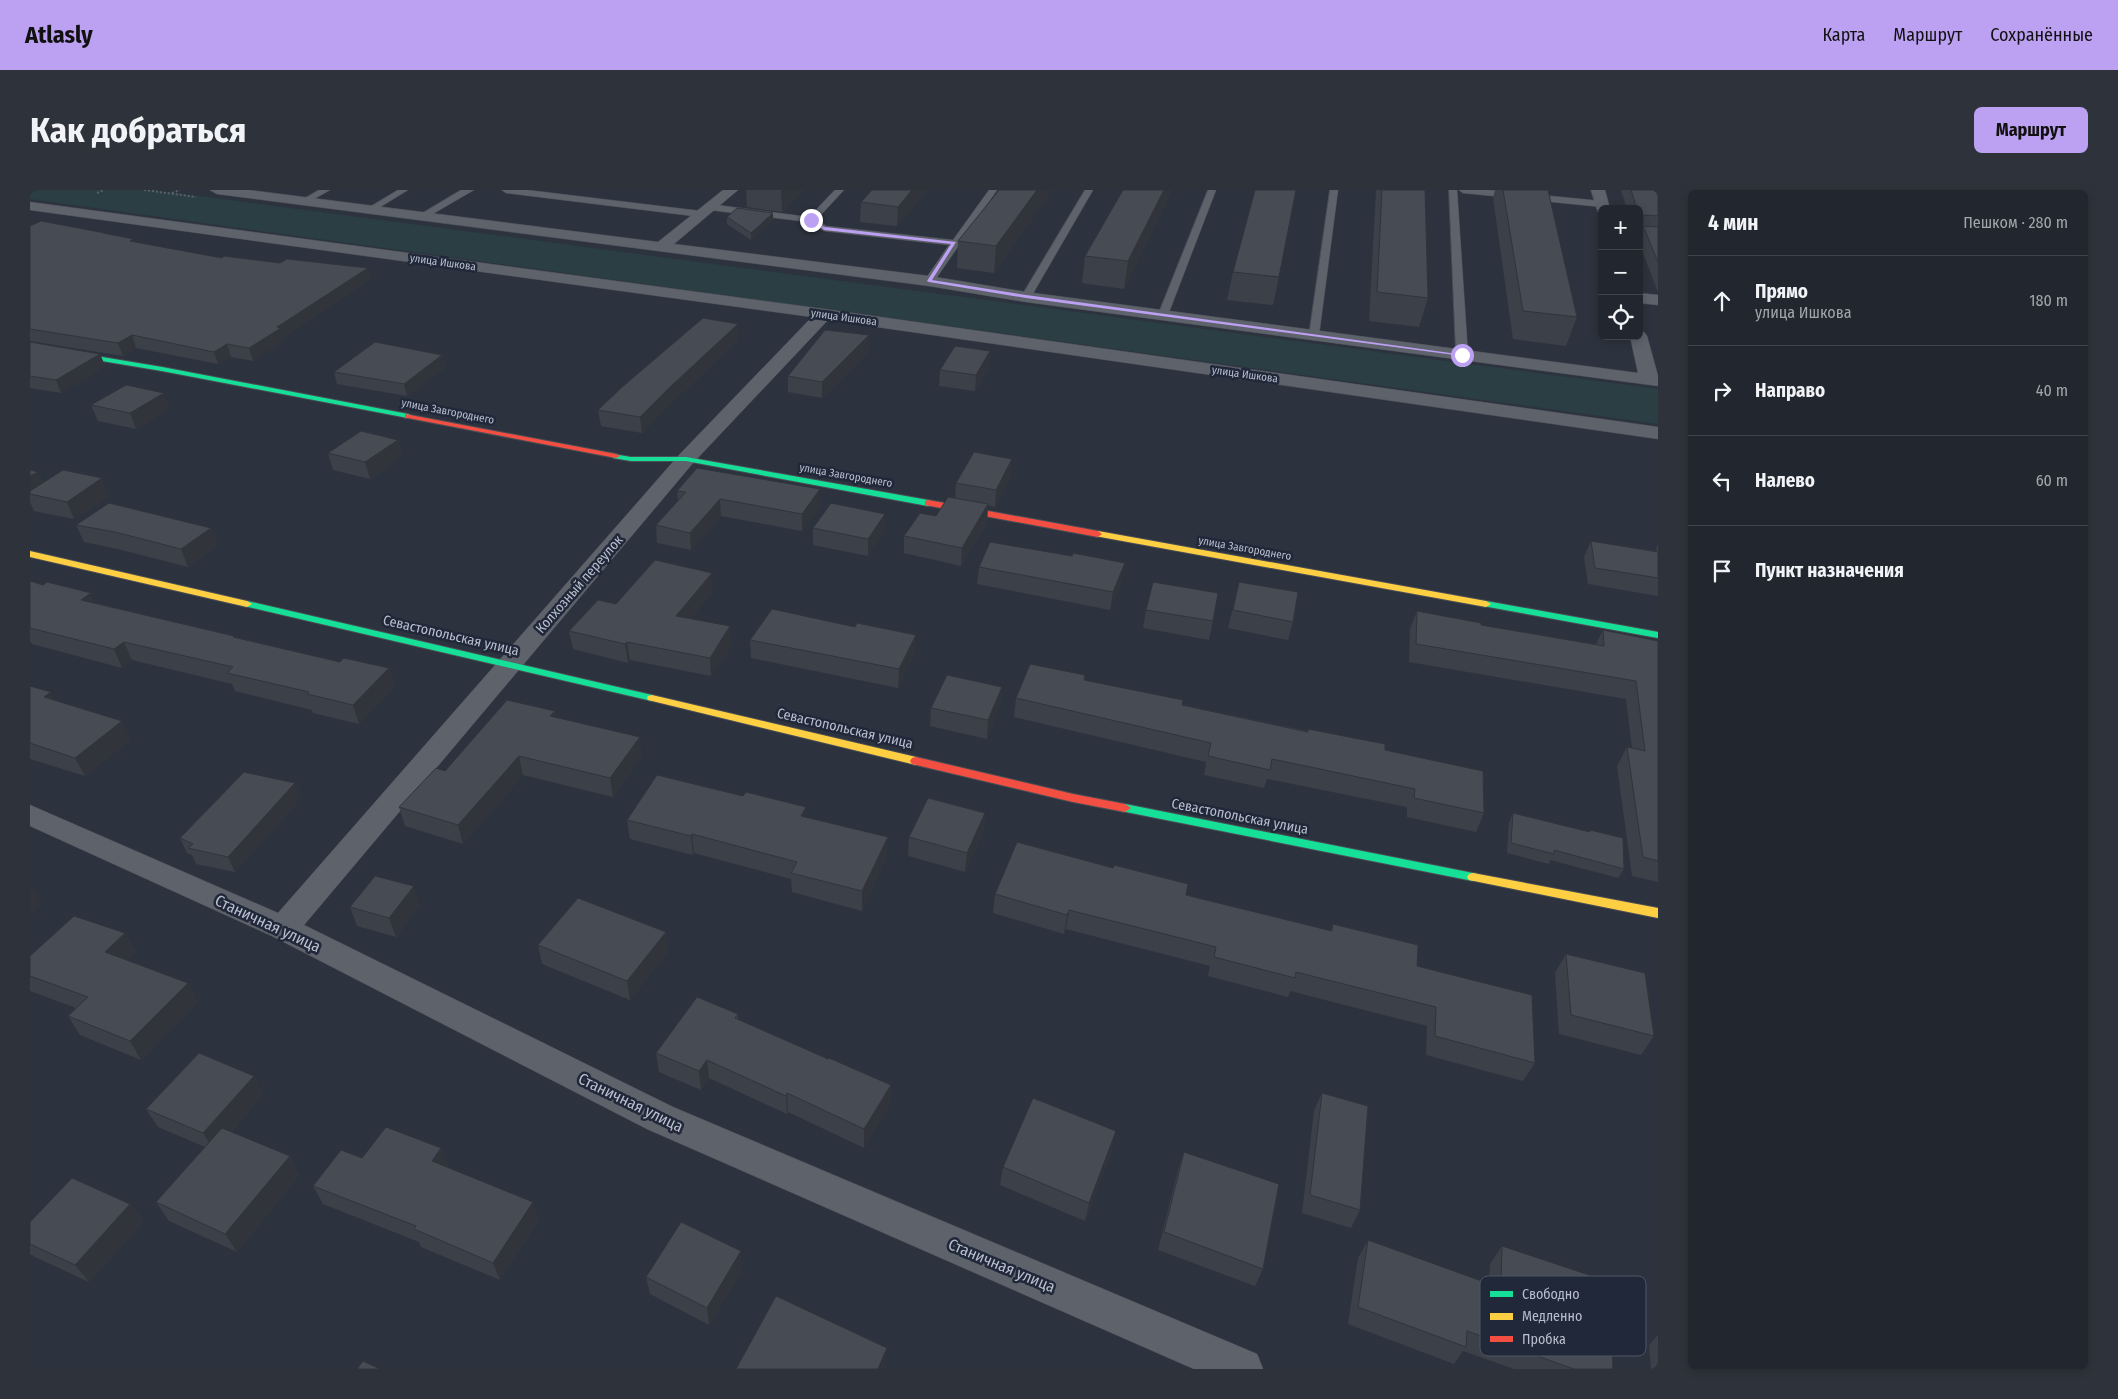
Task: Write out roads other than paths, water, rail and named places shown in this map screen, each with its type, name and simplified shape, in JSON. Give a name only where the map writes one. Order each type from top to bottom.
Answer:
[{"type":"street","points":[[217,190],[251,192],[421,217],[929,281],[1026,297],[1654,380],[1639,340]]},
{"type":"street","points":[[661,247],[731,190]]},
{"type":"street","points":[[1598,190],[1602,205]]},
{"type":"street","name":"улица Ишкова","points":[[35,210],[824,314],[1658,433]]},
{"type":"street","points":[[1643,298],[1658,300]]},
{"type":"street","name":"Колхозный переулок","points":[[283,928],[686,459],[824,314]]},
{"type":"street","name":"улица Завгороднего","points":[[30,347],[162,369],[631,459],[686,459],[1658,635]]},
{"type":"street","name":"Севастопольская улица","points":[[30,554],[509,664],[1073,798],[1658,913]]},
{"type":"street","name":"Станичная улица","points":[[30,815],[283,928],[660,1118],[1242,1369]]},
{"type":"lane","points":[[304,201],[326,190]]},
{"type":"lane","points":[[369,210],[404,190]]},
{"type":"lane","points":[[421,217],[461,193],[470,190]]},
{"type":"lane","points":[[506,190],[550,192],[596,201],[811,220],[824,228],[954,243]]},
{"type":"lane","points":[[811,220],[840,190]]},
{"type":"lane","points":[[929,281],[993,190]]},
{"type":"lane","points":[[1026,297],[1088,190]]},
{"type":"lane","points":[[1163,315],[1212,190]]},
{"type":"lane","points":[[1314,335],[1334,190]]},
{"type":"lane","points":[[1453,190],[1462,355]]},
{"type":"lane","points":[[1463,190],[1598,207]]},
{"type":"lane","points":[[596,201],[607,194]]}]
